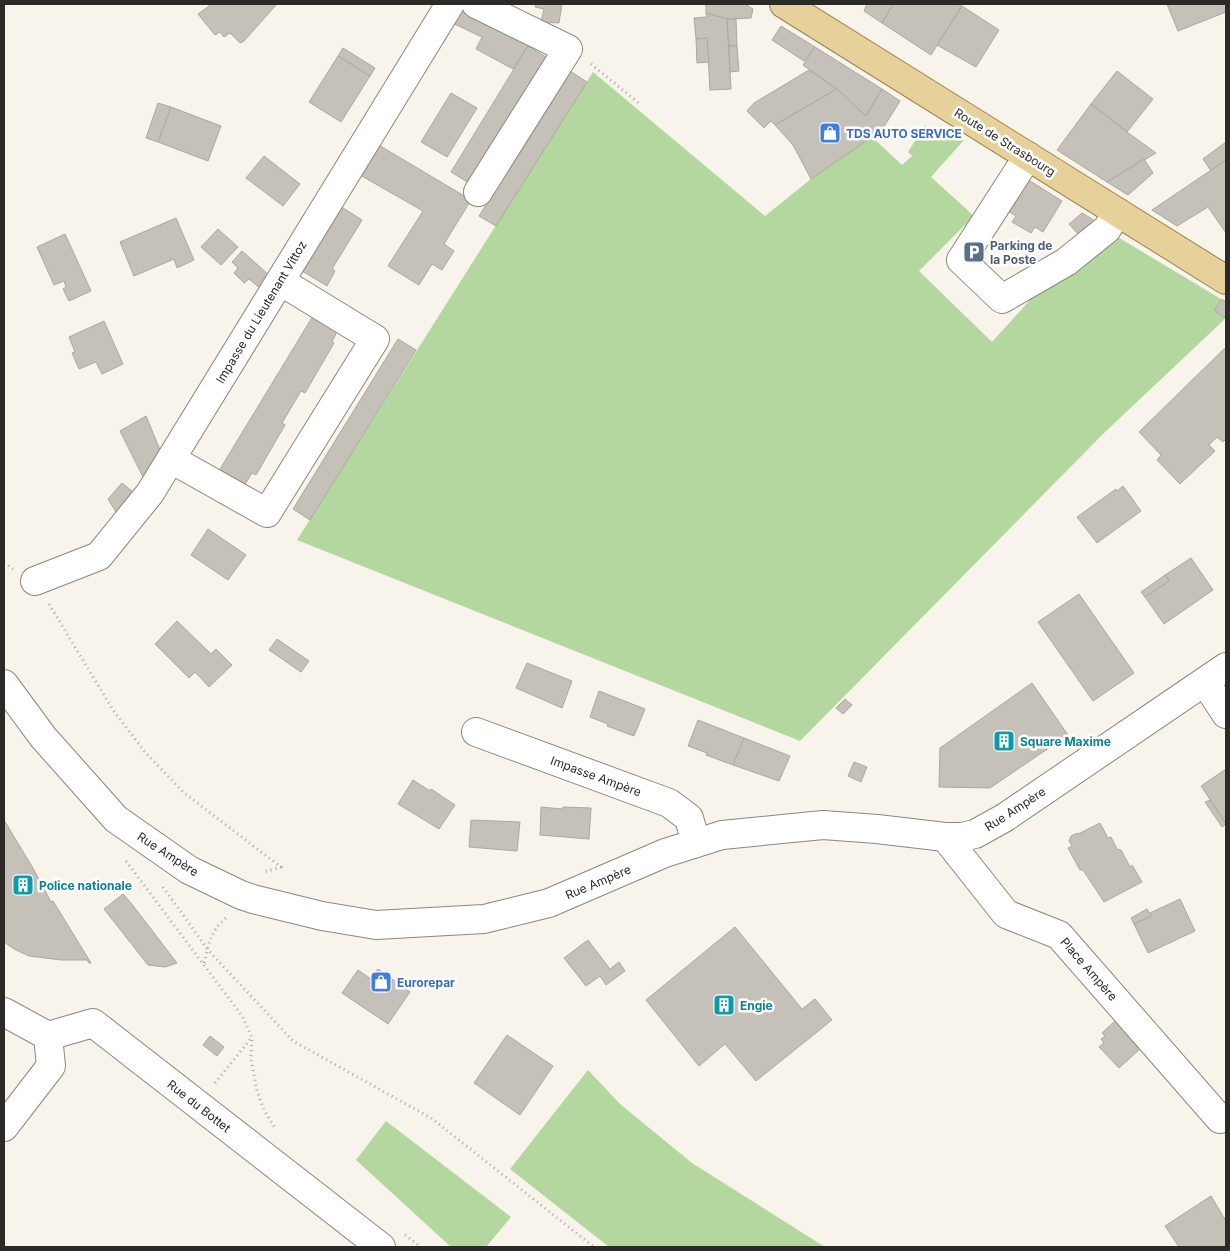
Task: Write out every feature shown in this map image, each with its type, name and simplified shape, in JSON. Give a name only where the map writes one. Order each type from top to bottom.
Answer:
[{"type":"main road","name":"Route de Strasbourg","points":[[784,4],[1226,280]]},
{"type":"street","name":"Impasse du Lieutenant Vittoz","points":[[35,581],[99,556],[150,493],[450,4]]},
{"type":"street","points":[[476,4],[568,48],[478,192]]},
{"type":"street","points":[[1028,156],[961,260],[1002,300],[1066,262],[1107,229],[1117,212]]},
{"type":"street","points":[[171,459],[267,513],[375,339],[280,281]]},
{"type":"street","points":[[1215,674],[1226,714]]},
{"type":"street","name":"Rue Ampère","points":[[4,684],[43,737],[116,819],[189,870],[242,895],[322,916],[376,925],[484,919],[549,902],[665,853],[722,835],[823,826],[877,829],[945,837],[962,837],[975,834],[988,828],[1215,674]]},
{"type":"street","name":"Impasse Ampère","points":[[476,732],[669,803],[688,818],[696,843]]},
{"type":"street","name":"Place Ampère","points":[[945,837],[1006,914],[1059,936],[1220,1119]]},
{"type":"street","points":[[4,1012],[48,1036],[51,1066],[4,1127]]},
{"type":"street","name":"Rue du Bottet","points":[[48,1036],[93,1023],[196,1104],[390,1239]]},
{"type":"path","points":[[568,48],[599,69],[641,106]]},
{"type":"path","points":[[35,581],[114,710],[145,752],[183,792],[281,867],[260,874],[242,895],[233,911],[216,927],[209,940],[204,964],[242,1016],[252,1037],[251,1059],[257,1091],[264,1110],[276,1128]]},
{"type":"path","points":[[160,881],[208,950],[293,1041],[431,1118],[594,1247]]},
{"type":"path","points":[[196,1104],[252,1037]]},
{"type":"path","points":[[390,1239],[421,1247]]},
{"type":"green space","points":[[593,72],[765,216],[811,179],[872,137],[902,165],[912,156],[908,152],[925,125],[935,133],[940,126],[964,140],[931,177],[974,216],[919,271],[992,342],[1041,288],[1116,236],[1226,302],[1226,318],[1104,433],[800,741],[297,540]]},
{"type":"green space","points":[[588,1070],[620,1104],[692,1163],[825,1247],[609,1247],[510,1169]]},
{"type":"green space","points":[[386,1121],[511,1217],[486,1247],[451,1247],[356,1160]]},
{"type":"building","points":[[212,4],[277,4],[244,41],[240,43],[230,33],[224,37],[220,32],[215,35],[198,14]]},
{"type":"building","points":[[461,4],[533,38],[513,69],[476,49],[482,37],[450,22]]},
{"type":"building","points":[[536,4],[562,4],[559,23],[541,22],[544,9],[535,7]]},
{"type":"building","points":[[706,4],[745,4],[753,9],[751,18],[727,19],[706,13]]},
{"type":"building","points":[[867,4],[893,4],[882,23],[864,11]]},
{"type":"building","points":[[893,4],[958,4],[962,6],[931,55],[882,23]]},
{"type":"building","points":[[1167,4],[1226,4],[1226,12],[1178,31]]},
{"type":"building","points":[[962,6],[999,30],[976,67],[937,45]]},
{"type":"building","points":[[706,13],[727,19],[731,89],[710,90],[707,38],[696,39],[694,18],[707,17]]},
{"type":"building","points":[[727,19],[736,19],[737,46],[729,46]]},
{"type":"building","points":[[781,26],[815,47],[804,61],[772,40]]},
{"type":"building","points":[[707,38],[709,62],[697,63],[696,39]]},
{"type":"building","points":[[528,46],[546,57],[469,183],[451,172]]},
{"type":"building","points":[[729,46],[737,46],[739,71],[730,72]]},
{"type":"building","points":[[815,47],[882,89],[866,116],[837,89],[803,65]]},
{"type":"building","points":[[343,48],[375,68],[370,76],[338,56]]},
{"type":"building","points":[[338,56],[370,76],[341,122],[309,102]]},
{"type":"building","points":[[809,70],[837,89],[775,125],[771,121],[764,128],[747,111],[754,103]]},
{"type":"building","points":[[570,71],[587,82],[496,226],[479,216]]},
{"type":"building","points":[[1117,71],[1153,99],[1127,132],[1091,104]]},
{"type":"building","name":"TDS AUTO SERVICE","points":[[837,89],[866,116],[882,89],[900,101],[882,130],[811,179],[793,145],[775,125]]},
{"type":"building","points":[[451,93],[477,108],[447,157],[421,142]]},
{"type":"building","points":[[158,103],[171,107],[158,142],[146,138]]},
{"type":"building","points":[[1091,104],[1156,153],[1107,182],[1057,150]]},
{"type":"building","points":[[171,107],[221,126],[208,161],[158,142]]},
{"type":"building","points":[[1226,142],[1226,160],[1211,171],[1203,159]]},
{"type":"building","points":[[377,144],[471,200],[444,244],[454,251],[442,270],[432,264],[419,285],[388,266],[423,211],[360,175]]},
{"type":"building","points":[[264,156],[300,184],[283,206],[246,178]]},
{"type":"building","points":[[1144,159],[1153,173],[1128,195],[1107,182]]},
{"type":"building","points":[[1226,160],[1226,233],[1208,207],[1177,226],[1152,210]]},
{"type":"building","points":[[1027,179],[1062,201],[1043,232],[1035,227],[1031,233],[1012,222],[1016,216],[1008,211]]},
{"type":"building","points":[[340,206],[362,220],[332,269],[335,271],[327,286],[302,271]]},
{"type":"building","points":[[1082,213],[1097,222],[1080,236],[1069,224]]},
{"type":"building","points":[[176,218],[194,260],[177,268],[174,259],[134,276],[120,242]]},
{"type":"building","points":[[218,229],[238,247],[221,265],[201,247]]},
{"type":"building","points":[[65,234],[91,291],[69,301],[63,289],[66,287],[64,281],[54,285],[37,247]]},
{"type":"building","points":[[242,251],[270,276],[262,290],[249,279],[244,283],[234,273],[238,268],[232,262]]},
{"type":"building","points":[[1222,299],[1226,302],[1226,318],[1217,313],[1215,309]]},
{"type":"building","points":[[316,311],[340,325],[332,342],[334,343],[305,393],[301,391],[282,423],[285,425],[256,475],[252,473],[242,489],[217,474]]},
{"type":"building","points":[[104,321],[123,364],[102,374],[96,362],[79,369],[72,353],[75,352],[69,337]]},
{"type":"building","points":[[398,339],[416,350],[310,520],[293,509]]},
{"type":"building","points":[[1226,347],[1226,439],[1223,442],[1217,437],[1209,445],[1215,451],[1180,484],[1157,460],[1161,455],[1139,432]]},
{"type":"building","points":[[146,416],[163,457],[146,483],[120,431]]},
{"type":"building","points":[[122,483],[138,496],[119,517],[108,499]]},
{"type":"building","points":[[1123,486],[1141,511],[1097,543],[1077,517]]},
{"type":"building","points":[[208,529],[246,555],[228,580],[191,555]]},
{"type":"building","points":[[1191,558],[1213,590],[1164,624],[1145,597],[1169,581],[1165,575]]},
{"type":"building","points":[[1165,575],[1169,581],[1145,597],[1141,592]]},
{"type":"building","points":[[1079,594],[1134,673],[1093,701],[1038,622]]},
{"type":"building","points":[[177,621],[211,654],[216,649],[232,665],[209,687],[195,672],[189,678],[155,644]]},
{"type":"building","points":[[277,639],[309,661],[301,672],[269,650]]},
{"type":"building","points":[[527,663],[572,681],[562,708],[516,688]]},
{"type":"building","name":"Square Maxime","points":[[1032,683],[1068,735],[990,788],[939,787],[940,748]]},
{"type":"building","points":[[599,691],[645,709],[634,736],[607,726],[608,724],[590,717]]},
{"type":"building","points":[[845,699],[852,705],[843,714],[836,708]]},
{"type":"building","points":[[698,720],[744,738],[733,765],[688,746]]},
{"type":"building","points":[[744,738],[790,756],[779,781],[733,765]]},
{"type":"building","points":[[854,762],[867,767],[861,782],[848,776]]},
{"type":"building","points":[[1226,769],[1226,824],[1201,786]]},
{"type":"building","points":[[413,780],[455,805],[439,829],[398,804]]},
{"type":"building","points":[[1210,800],[1226,824],[1222,827],[1205,802]]},
{"type":"building","points":[[541,807],[562,809],[563,807],[591,808],[589,839],[540,835]]},
{"type":"building","name":"Police nationale","points":[[4,820],[51,902],[53,901],[91,963],[87,960],[61,960],[29,956],[4,942]]},
{"type":"building","points":[[471,820],[520,822],[517,851],[469,847]]},
{"type":"building","points":[[1100,823],[1108,838],[1111,837],[1117,849],[1121,850],[1130,867],[1132,865],[1142,882],[1104,902],[1083,870],[1080,870],[1068,848],[1072,846],[1069,841],[1071,836]]},
{"type":"building","points":[[123,894],[177,963],[165,967],[148,965],[104,909]]},
{"type":"building","points":[[1180,899],[1195,931],[1148,953],[1134,924],[1151,916],[1150,913]]},
{"type":"building","points":[[1147,909],[1151,916],[1134,924],[1131,918]]},
{"type":"building","name":"Engie","points":[[735,927],[802,1009],[815,999],[832,1020],[756,1081],[725,1044],[699,1066],[646,1000]]},
{"type":"building","points":[[588,940],[610,969],[619,962],[625,971],[606,985],[600,976],[586,986],[564,958]]},
{"type":"building","points":[[378,969],[410,992],[388,1024],[342,993],[358,970],[371,979]]},
{"type":"building","points":[[1115,1021],[1141,1048],[1119,1068],[1099,1047],[1104,1043],[1101,1039],[1105,1036],[1102,1033]]},
{"type":"building","points":[[507,1035],[553,1066],[520,1115],[474,1083]]},
{"type":"building","points":[[210,1036],[224,1047],[217,1056],[203,1045]]},
{"type":"building","points":[[1211,1196],[1226,1221],[1226,1247],[1179,1247],[1165,1226]]},
{"type":"place","name":"TDS AUTO SERVICE","points":[[830,133]]},
{"type":"place","name":"Parking de la Poste","points":[[974,252]]},
{"type":"place","name":"Square Maxime","points":[[1004,741]]},
{"type":"place","name":"Police nationale","points":[[23,885]]},
{"type":"place","name":"Eurorepar","points":[[381,982]]},
{"type":"place","name":"Engie","points":[[724,1005]]}]
